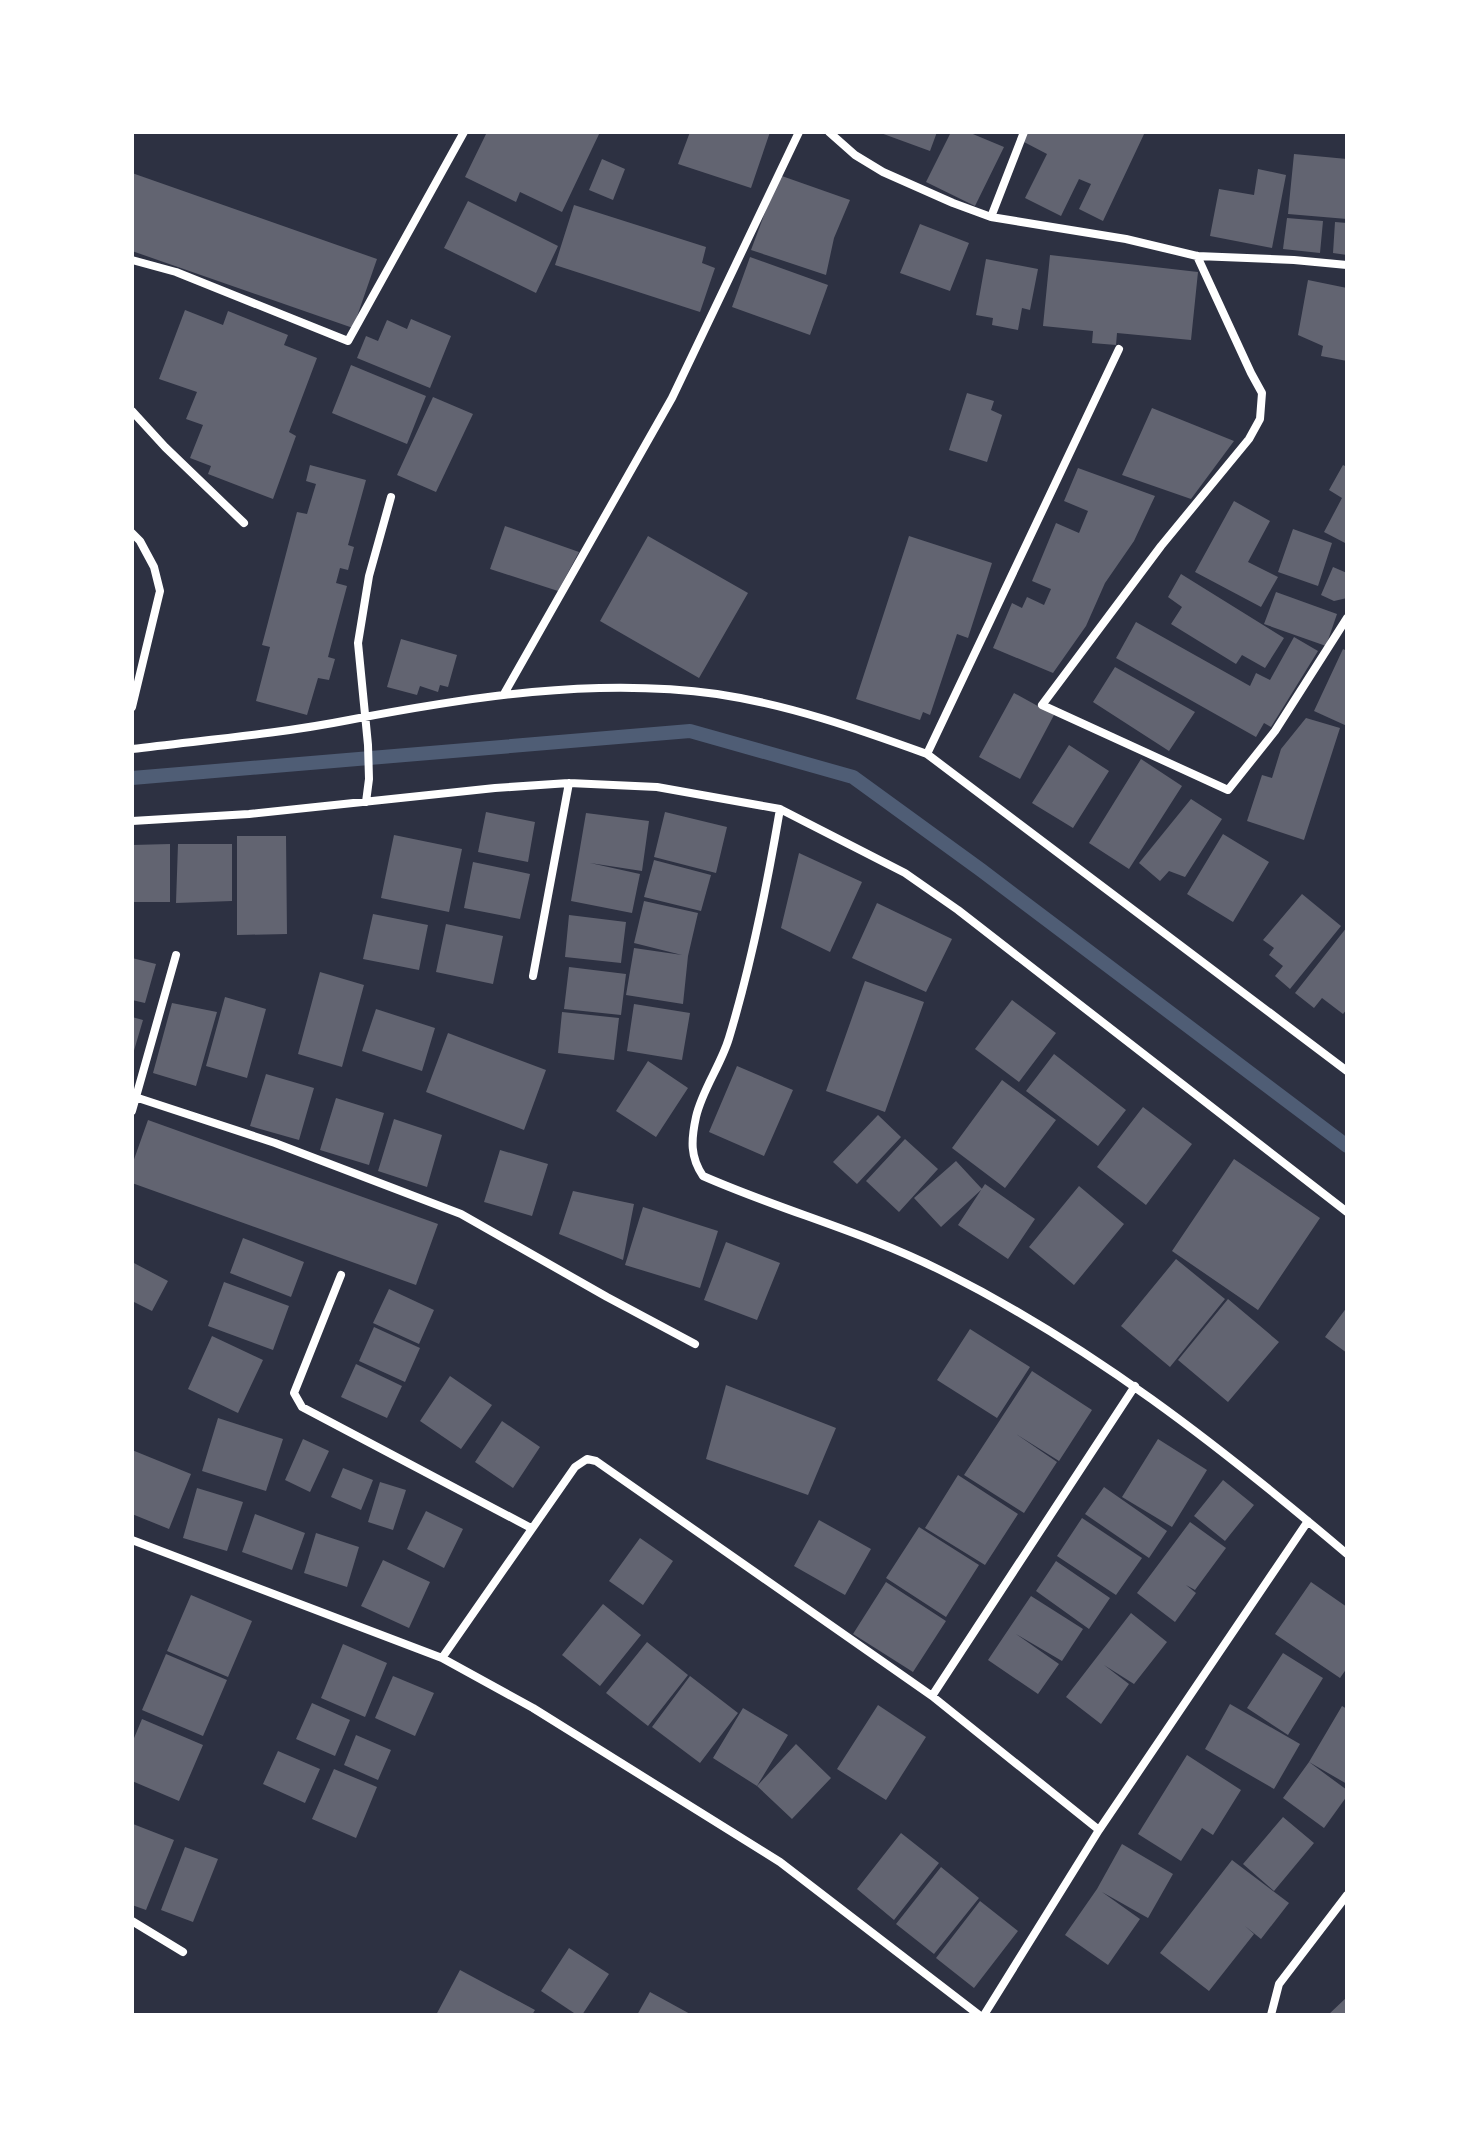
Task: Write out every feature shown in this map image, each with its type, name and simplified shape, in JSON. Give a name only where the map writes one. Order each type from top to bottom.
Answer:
[{"type":"street","points":[[132,260],[176,272],[348,341],[464,132]]},
{"type":"street","points":[[504,694],[672,398],[799,132]]},
{"type":"street","points":[[829,132],[855,155],[883,172],[991,217],[1126,239],[1197,256],[1347,265]]},
{"type":"street","points":[[991,217],[1024,132]]},
{"type":"street","points":[[1197,256],[1262,393],[1260,419],[1249,439],[1161,546],[1042,705],[1228,790],[1275,731],[1347,618]]},
{"type":"street","points":[[927,754],[1119,349]]},
{"type":"street","points":[[132,411],[187,470],[244,523]]},
{"type":"street","points":[[366,802],[368,745],[358,643],[369,576],[391,497]]},
{"type":"street","points":[[132,533],[154,567],[160,591],[132,707]]},
{"type":"street","points":[[132,749],[351,720],[366,715],[504,694],[625,688],[715,694],[839,721],[927,754],[1347,1071]]},
{"type":"street","points":[[533,976],[569,783]]},
{"type":"street","points":[[132,821],[249,814],[569,783],[657,787],[780,809],[905,873],[958,910],[1347,1212]]},
{"type":"street","points":[[780,809],[755,945],[741,999],[725,1053],[696,1114],[691,1146],[694,1163],[703,1176],[938,1269],[1027,1318],[1135,1386],[1347,1554]]},
{"type":"street","points":[[132,1111],[176,955]]},
{"type":"street","points":[[134,1097],[275,1143],[461,1214],[695,1344]]},
{"type":"street","points":[[341,1275],[294,1393],[302,1407],[531,1528]]},
{"type":"street","points":[[932,1696],[1135,1386]]},
{"type":"street","points":[[442,1658],[531,1528],[581,1461],[587,1459],[604,1464],[932,1696],[1099,1830]]},
{"type":"street","points":[[132,1540],[442,1658],[533,1708],[780,1862],[982,2015],[1099,1830],[1308,1521]]},
{"type":"street","points":[[1271,2015],[1279,1984],[1347,1895]]},
{"type":"street","points":[[132,1921],[183,1952]]},
{"type":"building","points":[[487,132],[600,132],[562,212],[520,192],[516,202],[465,177]]},
{"type":"building","points":[[690,132],[770,132],[751,188],[678,164]]},
{"type":"building","points":[[878,132],[937,132],[930,151]]},
{"type":"building","points":[[951,132],[968,132],[1004,147],[975,206],[926,182]]},
{"type":"building","points":[[1028,132],[1145,132],[1103,221],[1079,209],[1091,184],[1079,179],[1061,216],[1025,198],[1047,154],[1024,142]]},
{"type":"building","points":[[1294,154],[1347,159],[1347,219],[1288,214]]},
{"type":"building","points":[[602,159],[625,169],[613,200],[589,190]]},
{"type":"building","points":[[1258,169],[1286,175],[1272,248],[1210,236],[1219,189],[1254,195]]},
{"type":"building","points":[[132,173],[377,259],[353,328],[132,251]]},
{"type":"building","points":[[779,175],[850,200],[834,238],[826,275],[751,250]]},
{"type":"building","points":[[468,201],[558,246],[536,293],[444,248]]},
{"type":"building","points":[[574,205],[706,247],[702,263],[715,268],[700,312],[555,265]]},
{"type":"building","points":[[1287,218],[1323,221],[1320,253],[1283,249]]},
{"type":"building","points":[[1335,222],[1347,223],[1347,255],[1333,253]]},
{"type":"building","points":[[920,224],[969,243],[950,291],[900,273]]},
{"type":"building","points":[[1050,255],[1198,272],[1191,340],[1117,333],[1116,345],[1092,343],[1093,331],[1043,326]]},
{"type":"building","points":[[750,257],[828,285],[810,335],[732,307]]},
{"type":"building","points":[[986,259],[1038,269],[1030,310],[1022,308],[1018,330],[992,325],[993,318],[976,315]]},
{"type":"building","points":[[1308,280],[1347,288],[1347,361],[1321,356],[1323,346],[1298,335]]},
{"type":"building","points":[[185,310],[223,325],[228,311],[288,335],[284,345],[317,358],[289,432],[296,436],[273,499],[208,474],[211,466],[190,458],[203,425],[186,419],[197,392],[159,379]]},
{"type":"building","points":[[411,319],[451,336],[430,388],[357,358],[366,336],[378,341],[387,320],[407,329]]},
{"type":"building","points":[[351,365],[426,396],[407,444],[332,413]]},
{"type":"building","points":[[967,393],[994,401],[991,410],[1002,415],[987,462],[949,450]]},
{"type":"building","points":[[433,397],[473,414],[436,492],[397,475]]},
{"type":"building","points":[[1152,408],[1234,441],[1191,499],[1122,475]]},
{"type":"building","points":[[310,465],[366,480],[348,545],[354,547],[348,570],[340,568],[336,583],[347,586],[328,657],[335,659],[329,680],[318,678],[307,715],[256,701],[270,647],[262,645],[297,512],[307,514],[316,484],[306,481]]},
{"type":"building","points":[[1343,465],[1347,467],[1347,544],[1324,532],[1342,498],[1329,490]]},
{"type":"building","points":[[1078,468],[1155,496],[1134,541],[1105,583],[1086,626],[1053,673],[993,648],[1012,603],[1022,608],[1027,597],[1044,605],[1051,589],[1032,581],[1056,523],[1079,533],[1088,511],[1064,501]]},
{"type":"building","points":[[1234,501],[1270,521],[1248,562],[1278,577],[1261,607],[1195,572]]},
{"type":"building","points":[[505,526],[579,552],[558,591],[490,569]]},
{"type":"building","points":[[1293,529],[1332,543],[1318,586],[1278,572]]},
{"type":"building","points":[[648,536],[748,593],[699,678],[600,621]]},
{"type":"building","points":[[909,536],[992,563],[968,638],[957,634],[930,715],[923,712],[920,720],[856,699]]},
{"type":"building","points":[[1333,567],[1347,573],[1347,598],[1334,601],[1321,595]]},
{"type":"building","points":[[1181,574],[1284,638],[1265,668],[1242,655],[1236,664],[1171,624],[1182,607],[1168,597]]},
{"type":"building","points":[[1276,592],[1337,614],[1326,646],[1264,624]]},
{"type":"building","points":[[1136,622],[1250,686],[1256,673],[1270,680],[1294,637],[1318,651],[1271,727],[1264,723],[1256,737],[1116,658]]},
{"type":"building","points":[[401,639],[457,655],[448,687],[440,685],[438,692],[420,686],[417,695],[387,687]]},
{"type":"building","points":[[1343,649],[1347,651],[1347,726],[1314,711]]},
{"type":"building","points":[[1115,667],[1195,712],[1169,751],[1093,702]]},
{"type":"building","points":[[1014,693],[1054,715],[1020,779],[979,757]]},
{"type":"building","points":[[1306,718],[1340,728],[1304,840],[1247,821],[1262,775],[1272,778],[1281,749]]},
{"type":"building","points":[[1069,745],[1109,771],[1073,828],[1032,803]]},
{"type":"building","points":[[1141,759],[1182,786],[1129,869],[1089,843]]},
{"type":"building","points":[[1191,799],[1222,819],[1185,877],[1169,871],[1160,881],[1139,863]]},
{"type":"building","points":[[486,812],[535,822],[528,862],[478,852]]},
{"type":"building","points":[[665,812],[727,827],[716,873],[654,857]]},
{"type":"building","points":[[586,813],[649,821],[642,871],[590,863],[640,874],[632,913],[571,901]]},
{"type":"building","points":[[1223,834],[1269,862],[1233,922],[1187,894]]},
{"type":"building","points":[[394,835],[462,849],[449,912],[381,898]]},
{"type":"building","points":[[237,836],[286,836],[287,934],[237,935]]},
{"type":"building","points":[[170,844],[170,902],[132,902],[132,845]]},
{"type":"building","points":[[178,844],[232,844],[232,901],[176,903]]},
{"type":"building","points":[[799,853],[862,882],[830,952],[781,928]]},
{"type":"building","points":[[654,860],[711,875],[701,911],[644,897]]},
{"type":"building","points":[[473,862],[530,874],[520,919],[464,908]]},
{"type":"building","points":[[1302,894],[1341,926],[1290,989],[1275,976],[1283,966],[1269,955],[1274,948],[1263,940]]},
{"type":"building","points":[[644,901],[698,913],[688,956],[683,1004],[626,995],[634,948],[682,955],[634,943]]},
{"type":"building","points":[[877,903],[952,939],[926,992],[852,958]]},
{"type":"building","points":[[373,914],[428,925],[419,970],[363,959]]},
{"type":"building","points":[[569,915],[626,922],[621,963],[565,957]]},
{"type":"building","points":[[446,924],[503,936],[493,984],[436,972]]},
{"type":"building","points":[[1347,927],[1347,1009],[1343,1014],[1322,998],[1314,1008],[1295,993]]},
{"type":"building","points":[[132,958],[156,964],[145,1003],[132,1000]]},
{"type":"building","points":[[569,967],[626,974],[621,1015],[564,1009]]},
{"type":"building","points":[[320,972],[364,985],[342,1067],[298,1054]]},
{"type":"building","points":[[865,981],[924,1002],[885,1112],[826,1091]]},
{"type":"building","points":[[225,997],[266,1009],[247,1078],[206,1066]]},
{"type":"building","points":[[1012,1000],[1056,1033],[1019,1082],[975,1049]]},
{"type":"building","points":[[172,1003],[217,1012],[196,1086],[153,1073]]},
{"type":"building","points":[[634,1004],[690,1013],[682,1060],[627,1051]]},
{"type":"building","points":[[376,1009],[435,1028],[422,1071],[362,1051]]},
{"type":"building","points":[[562,1012],[619,1018],[614,1060],[558,1053]]},
{"type":"building","points":[[132,1017],[143,1020],[133,1054],[132,1054]]},
{"type":"building","points":[[448,1033],[546,1070],[524,1130],[426,1092]]},
{"type":"building","points":[[1054,1054],[1126,1110],[1098,1146],[1026,1091]]},
{"type":"building","points":[[648,1061],[688,1088],[656,1137],[616,1111]]},
{"type":"building","points":[[737,1066],[793,1090],[764,1156],[709,1132]]},
{"type":"building","points":[[266,1074],[314,1088],[299,1140],[250,1126]]},
{"type":"building","points":[[1002,1080],[1056,1120],[1005,1188],[952,1148]]},
{"type":"building","points":[[336,1098],[384,1113],[369,1165],[320,1150]]},
{"type":"building","points":[[1143,1107],[1192,1144],[1146,1205],[1097,1167]]},
{"type":"building","points":[[878,1115],[901,1137],[857,1184],[833,1162]]},
{"type":"building","points":[[394,1119],[442,1135],[427,1187],[378,1171]]},
{"type":"building","points":[[148,1120],[438,1224],[416,1285],[132,1183],[132,1165]]},
{"type":"building","points":[[905,1139],[938,1169],[899,1212],[866,1181]]},
{"type":"building","points":[[500,1150],[548,1164],[532,1216],[484,1202]]},
{"type":"building","points":[[1234,1159],[1320,1218],[1258,1310],[1172,1251]]},
{"type":"building","points":[[956,1161],[982,1189],[941,1227],[914,1198]]},
{"type":"building","points":[[985,1184],[1035,1219],[1008,1259],[958,1225]]},
{"type":"building","points":[[1079,1186],[1124,1224],[1074,1285],[1029,1247]]},
{"type":"building","points":[[573,1191],[634,1204],[623,1260],[559,1234]]},
{"type":"building","points":[[643,1207],[718,1231],[700,1288],[625,1265]]},
{"type":"building","points":[[243,1238],[304,1262],[291,1297],[230,1273]]},
{"type":"building","points":[[726,1242],[780,1263],[757,1320],[704,1300]]},
{"type":"building","points":[[1176,1259],[1225,1299],[1170,1367],[1121,1326]]},
{"type":"building","points":[[132,1262],[168,1281],[152,1311],[132,1301]]},
{"type":"building","points":[[224,1282],[289,1306],[273,1350],[208,1326]]},
{"type":"building","points":[[389,1289],[434,1310],[419,1344],[373,1323]]},
{"type":"building","points":[[1228,1299],[1279,1342],[1228,1402],[1178,1360]]},
{"type":"building","points":[[1347,1307],[1347,1353],[1325,1337]]},
{"type":"building","points":[[374,1327],[420,1348],[405,1382],[359,1361]]},
{"type":"building","points":[[970,1329],[1030,1367],[997,1418],[937,1380]]},
{"type":"building","points":[[212,1336],[263,1360],[238,1413],[188,1389]]},
{"type":"building","points":[[356,1364],[402,1386],[387,1418],[341,1397]]},
{"type":"building","points":[[1032,1371],[1092,1410],[1059,1461],[1016,1434],[1057,1462],[1024,1513],[964,1475]]},
{"type":"building","points":[[450,1376],[492,1405],[461,1449],[420,1421]]},
{"type":"building","points":[[726,1385],[836,1428],[808,1495],[706,1459]]},
{"type":"building","points":[[218,1418],[283,1439],[266,1491],[202,1471]]},
{"type":"building","points":[[502,1421],[540,1447],[513,1488],[475,1462]]},
{"type":"building","points":[[303,1439],[329,1451],[310,1492],[285,1480]]},
{"type":"building","points":[[1158,1439],[1207,1470],[1172,1527],[1122,1497]]},
{"type":"building","points":[[132,1450],[191,1474],[169,1529],[132,1514]]},
{"type":"building","points":[[343,1468],[373,1480],[361,1510],[331,1497]]},
{"type":"building","points":[[958,1475],[1018,1514],[985,1565],[925,1528]]},
{"type":"building","points":[[1223,1480],[1254,1505],[1225,1541],[1194,1516]]},
{"type":"building","points":[[380,1482],[406,1490],[393,1530],[368,1522]]},
{"type":"building","points":[[1104,1487],[1167,1531],[1149,1558],[1085,1514]]},
{"type":"building","points":[[197,1488],[243,1502],[227,1551],[183,1538]]},
{"type":"building","points":[[426,1511],[463,1529],[444,1568],[407,1549]]},
{"type":"building","points":[[255,1514],[305,1533],[292,1570],[242,1552]]},
{"type":"building","points":[[1082,1518],[1142,1558],[1116,1595],[1057,1556]]},
{"type":"building","points":[[819,1520],[871,1549],[845,1595],[794,1566]]},
{"type":"building","points":[[1190,1522],[1226,1548],[1195,1590],[1186,1585],[1196,1593],[1175,1622],[1137,1593]]},
{"type":"building","points":[[919,1527],[979,1565],[946,1617],[886,1578]]},
{"type":"building","points":[[316,1533],[359,1547],[347,1587],[304,1573]]},
{"type":"building","points":[[640,1538],[673,1561],[643,1605],[609,1581]]},
{"type":"building","points":[[383,1560],[430,1582],[409,1628],[361,1606]]},
{"type":"building","points":[[1056,1561],[1110,1598],[1089,1629],[1036,1591]]},
{"type":"building","points":[[886,1582],[946,1621],[913,1672],[853,1634]]},
{"type":"building","points":[[1311,1582],[1347,1607],[1347,1668],[1340,1678],[1275,1634]]},
{"type":"building","points":[[191,1595],[252,1621],[228,1677],[167,1651]]},
{"type":"building","points":[[1031,1596],[1083,1629],[1062,1661],[1016,1634],[1059,1664],[1038,1694],[988,1660]]},
{"type":"building","points":[[603,1604],[641,1635],[600,1686],[562,1655]]},
{"type":"building","points":[[1131,1613],[1167,1642],[1134,1684],[1104,1665],[1129,1684],[1101,1724],[1066,1697]]},
{"type":"building","points":[[647,1642],[688,1675],[648,1726],[606,1693]]},
{"type":"building","points":[[343,1644],[387,1663],[365,1717],[321,1698]]},
{"type":"building","points":[[1283,1653],[1323,1678],[1288,1735],[1247,1708]]},
{"type":"building","points":[[166,1654],[227,1680],[203,1736],[142,1710]]},
{"type":"building","points":[[393,1676],[434,1693],[415,1736],[375,1718]]},
{"type":"building","points":[[690,1676],[738,1713],[700,1763],[652,1727]]},
{"type":"building","points":[[312,1703],[350,1720],[335,1756],[296,1739]]},
{"type":"building","points":[[1230,1704],[1300,1744],[1274,1789],[1205,1749]]},
{"type":"building","points":[[878,1705],[926,1737],[886,1800],[837,1769]]},
{"type":"building","points":[[1342,1706],[1347,1709],[1347,1784],[1309,1762]]},
{"type":"building","points":[[743,1708],[788,1735],[757,1786],[713,1758]]},
{"type":"building","points":[[142,1719],[203,1745],[179,1801],[132,1781],[132,1743]]},
{"type":"building","points":[[356,1735],[391,1750],[378,1780],[344,1765]]},
{"type":"building","points":[[796,1744],[831,1778],[792,1819],[757,1786]]},
{"type":"building","points":[[278,1751],[320,1769],[305,1803],[263,1784]]},
{"type":"building","points":[[1187,1755],[1241,1790],[1213,1835],[1202,1828],[1181,1861],[1138,1834]]},
{"type":"building","points":[[1309,1762],[1347,1790],[1347,1796],[1324,1828],[1283,1798]]},
{"type":"building","points":[[334,1769],[377,1787],[356,1838],[312,1819]]},
{"type":"building","points":[[1283,1817],[1314,1843],[1274,1891],[1243,1864]]},
{"type":"building","points":[[133,1824],[174,1840],[146,1910],[132,1905]]},
{"type":"building","points":[[901,1833],[939,1863],[894,1920],[857,1889]]},
{"type":"building","points":[[1122,1844],[1173,1874],[1148,1918],[1102,1892],[1140,1919],[1108,1965],[1065,1935],[1097,1889]]},
{"type":"building","points":[[185,1847],[218,1859],[193,1922],[161,1910]]},
{"type":"building","points":[[1232,1860],[1289,1903],[1261,1939],[1245,1926],[1254,1934],[1209,1991],[1160,1953]]},
{"type":"building","points":[[941,1867],[979,1898],[934,1954],[896,1924]]},
{"type":"building","points":[[980,1901],[1018,1931],[974,1988],[936,1958]]},
{"type":"building","points":[[569,1948],[609,1974],[582,2015],[577,2015],[541,1991]]},
{"type":"building","points":[[460,1970],[535,2010],[532,2015],[436,2015]]},
{"type":"building","points":[[650,1992],[692,2015],[637,2015]]},
{"type":"building","points":[[1347,1997],[1347,2015],[1328,2015]]},
{"type":"waterway","points":[[132,778],[690,731],[853,777],[1347,1146]]}]
